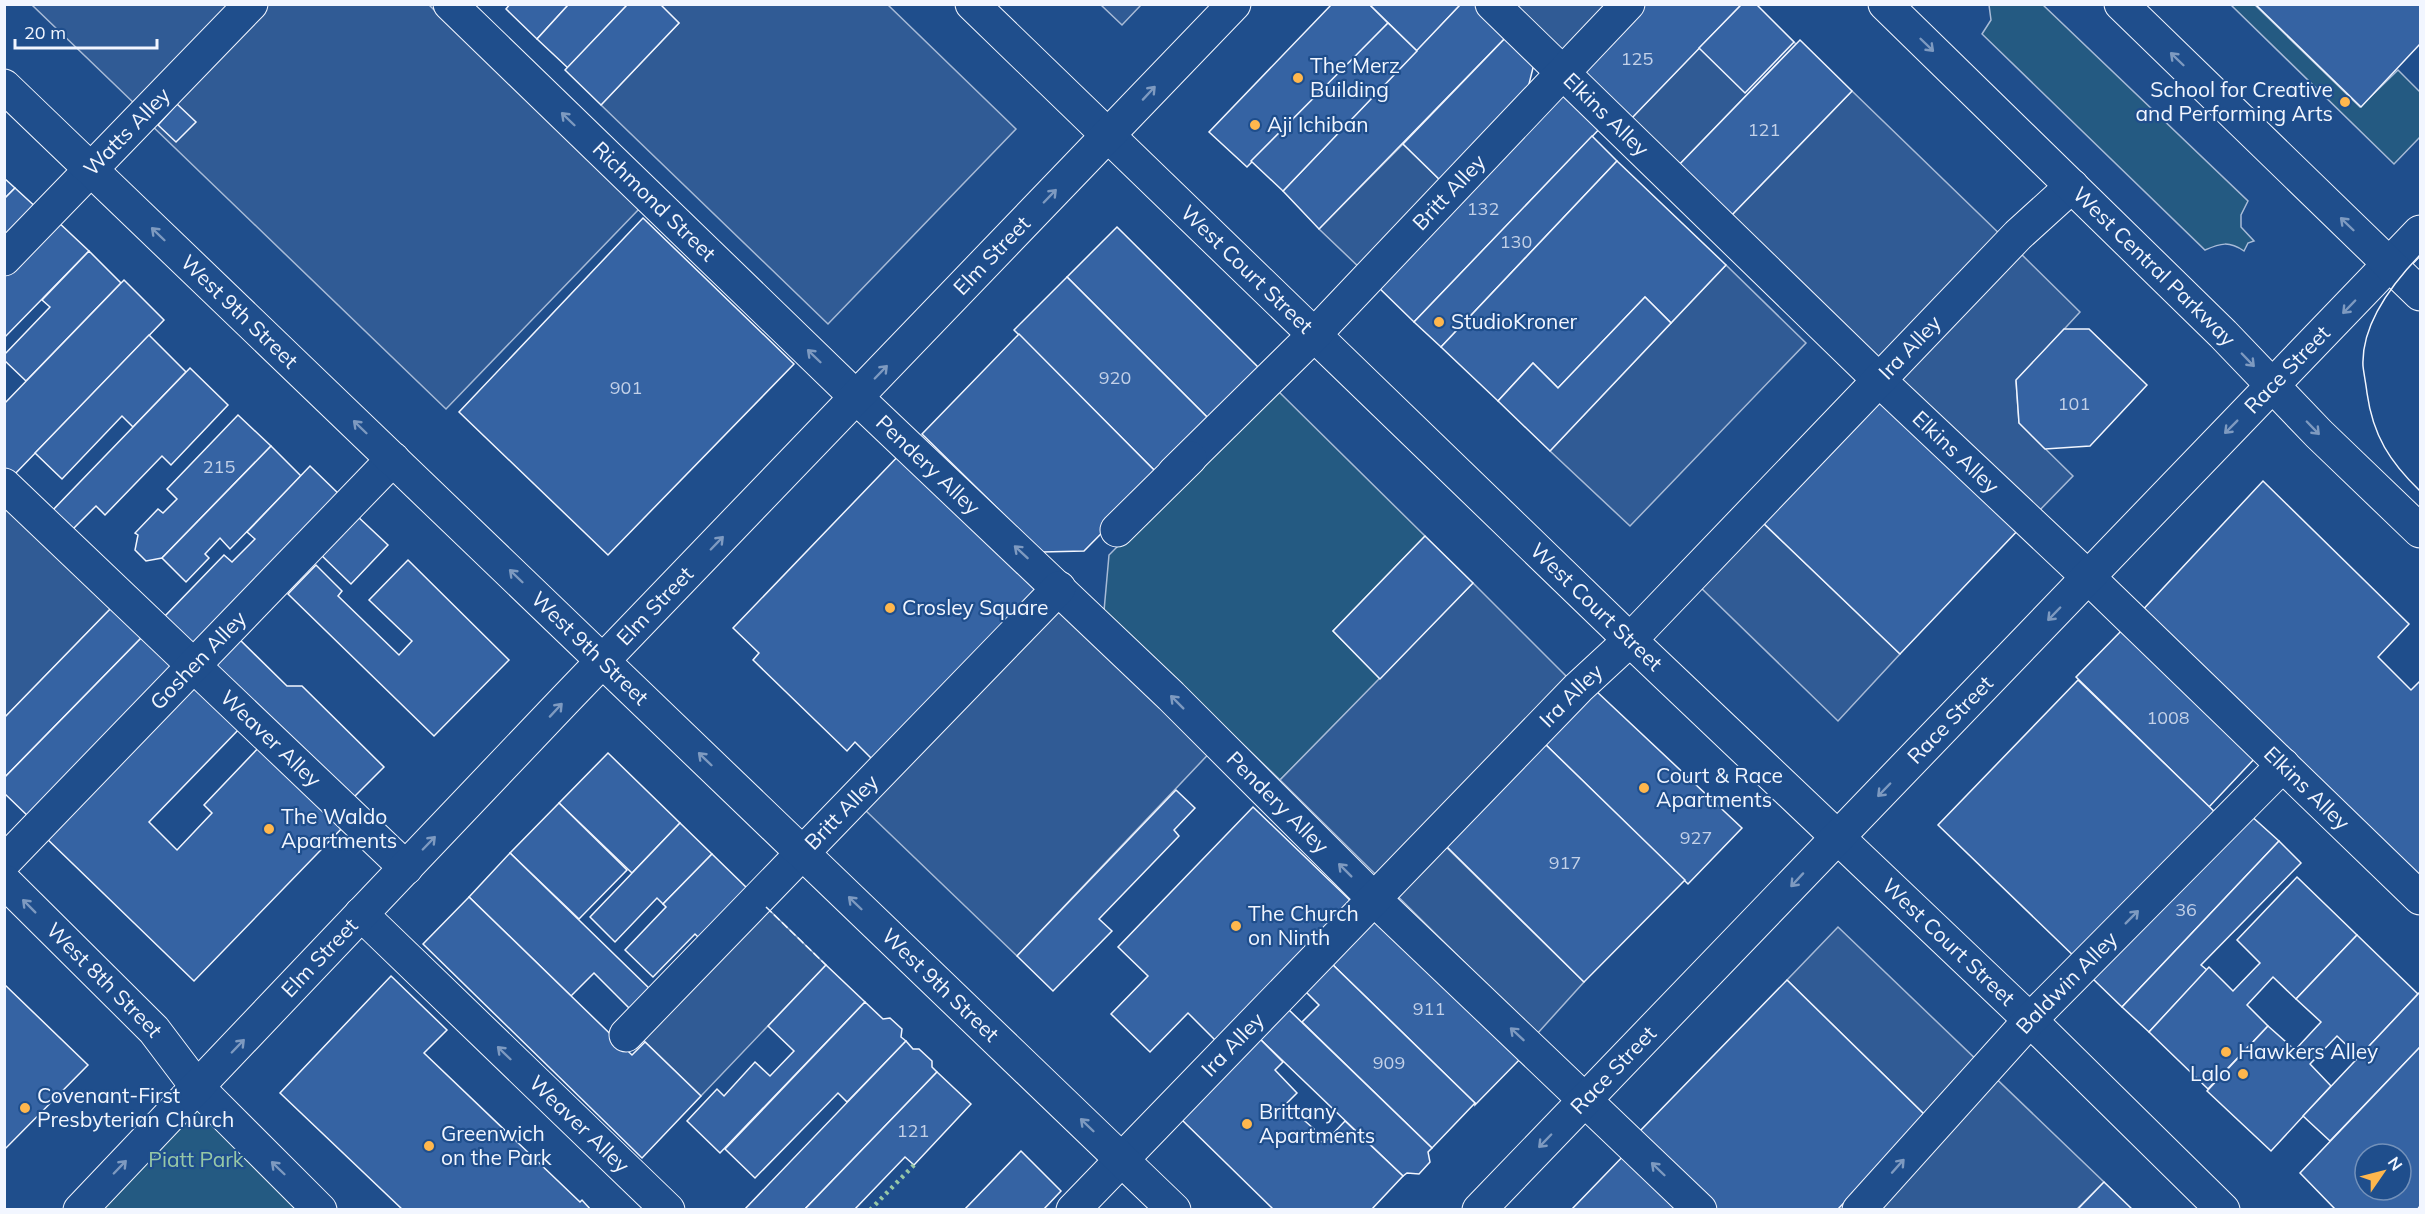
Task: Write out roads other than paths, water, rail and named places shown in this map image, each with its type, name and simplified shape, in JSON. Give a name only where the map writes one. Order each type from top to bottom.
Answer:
[{"type":"main road","name":"Watts Alley","points":[[4,259],[251,4]]},
{"type":"main road","name":"Richmond Street","points":[[450,4],[856,397]]},
{"type":"main road","name":"West Court Street","points":[[972,4],[1630,640],[2030,1020],[2223,1209]]},
{"type":"main road","name":"Elm Street","points":[[80,1209],[603,660],[1234,4]]},
{"type":"main road","name":"Elkins Alley","points":[[1492,4],[1880,381],[2421,897]]},
{"type":"main road","name":"Britt Alley","points":[[1117,530],[1315,334],[1628,4]]},
{"type":"main road","name":"West Central Parkway","points":[[1886,4],[2072,186],[2319,434],[2421,531]]},
{"type":"main road","points":[[2121,4],[2421,294]]},
{"type":"main road","name":"West 9th Street","points":[[4,86],[1174,1209]]},
{"type":"main road","name":"Ira Alley","points":[[1073,1209],[1578,688],[1630,640],[2018,235],[2072,186]]},
{"type":"main road","name":"Race Street","points":[[1479,1209],[2421,232]]},
{"type":"main road","name":"Pendery Alley","points":[[856,397],[1059,588],[1374,899],[1700,1209]]},
{"type":"main road","name":"Goshen Alley","points":[[4,862],[393,459]]},
{"type":"main road","name":"Weaver Alley","points":[[4,485],[406,868]]},
{"type":"main road","name":"Britt Alley","points":[[626,1035],[1059,588]]},
{"type":"main road","name":"Baldwin Alley","points":[[1859,1209],[2030,1020],[2283,765]]},
{"type":"main road","name":"West 8th Street","points":[[4,881],[154,1030],[197,1087],[320,1209]]},
{"type":"main road","name":"Weaver Alley","points":[[361,914],[668,1209]]},
{"type":"tram line","points":[[2420,255],[2399,278],[2373,319],[2367,334],[2363,366],[2370,408],[2378,435],[2400,470],[2420,491]]},
{"type":"place","name":"The Merz Building","points":[[1298,78]]},
{"type":"place","name":"School for Creative and Performing Arts","points":[[2345,102]]},
{"type":"place","name":"Aji Ichiban","points":[[1255,125]]},
{"type":"place","name":"StudioKroner","points":[[1439,322]]},
{"type":"place","name":"Crosley Square","points":[[890,608]]},
{"type":"place","name":"Court & Race Apartments","points":[[1644,788]]},
{"type":"place","name":"The Waldo Apartments","points":[[269,829]]},
{"type":"place","name":"The Church on Ninth","points":[[1236,926]]},
{"type":"place","name":"Hawkers Alley","points":[[2226,1052]]},
{"type":"place","name":"Lalo","points":[[2243,1074]]},
{"type":"place","name":"Covenant-First Presbyterian Church","points":[[25,1108]]},
{"type":"place","name":"Brittany Apartments","points":[[1247,1124]]},
{"type":"place","name":"Greenwich on the Park","points":[[429,1146]]},
{"type":"park label","name":"Piatt Park","points":[[196,1160]]}]
